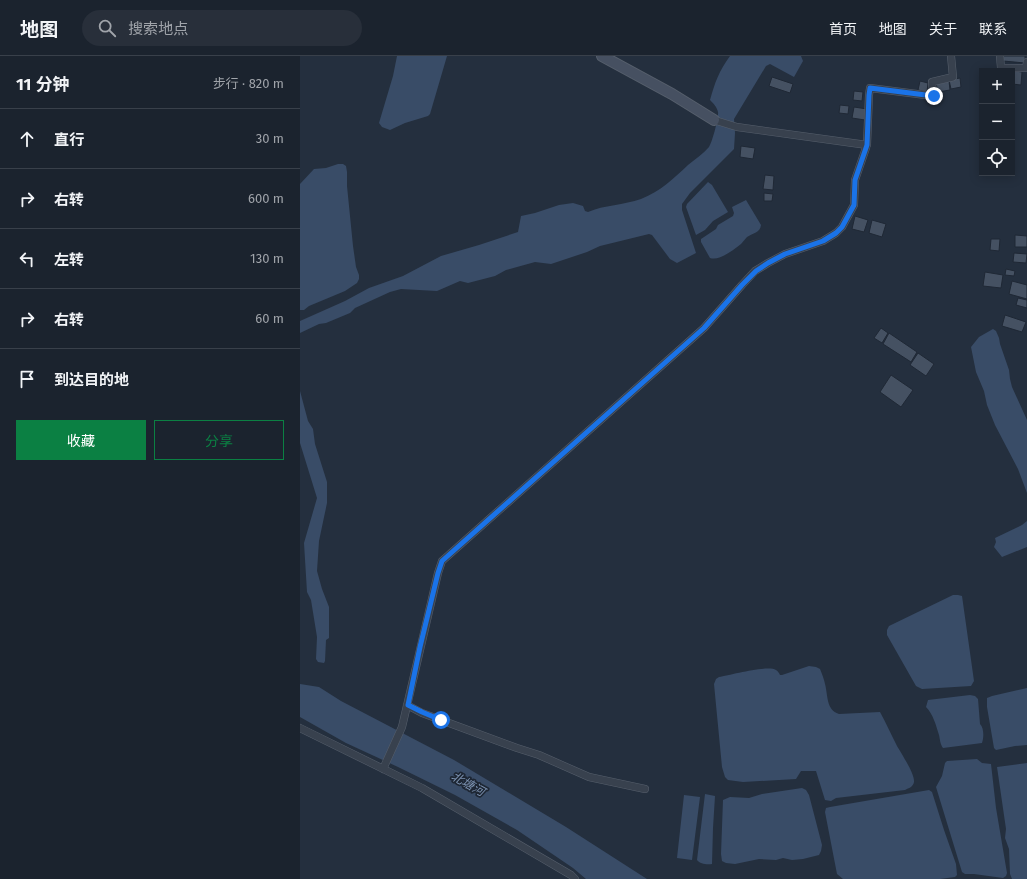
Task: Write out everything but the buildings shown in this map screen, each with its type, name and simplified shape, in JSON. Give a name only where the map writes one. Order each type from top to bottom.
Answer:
[{"type":"street","points":[[602,56],[672,94],[714,120],[737,127],[867,145]]},
{"type":"street","points":[[384,767],[402,726],[408,705],[420,647],[442,561],[704,328],[756,271],[785,254],[823,241],[836,233],[842,227],[854,205],[855,180],[867,145],[870,88],[934,96],[932,82],[953,77],[951,56]]},
{"type":"street","points":[[1000,56],[1001,68],[1026,68],[1027,62]]},
{"type":"street","points":[[408,705],[422,712],[539,755],[589,777],[644,789]]},
{"type":"street","points":[[300,728],[384,767],[571,875],[575,879]]},
{"type":"water","points":[[397,56],[447,56],[430,114],[390,130],[382,127],[379,123],[393,76]]},
{"type":"water","points":[[730,56],[801,56],[803,61],[794,77],[770,64],[766,66],[734,119],[734,149],[690,193],[682,204],[682,210],[696,253],[677,263],[670,259],[652,235],[649,234],[600,246],[551,264],[535,262],[506,270],[495,276],[468,283],[460,281],[437,291],[401,289],[390,292],[355,308],[350,313],[326,323],[319,324],[300,333],[300,321],[345,301],[369,288],[403,276],[441,256],[518,232],[521,216],[559,205],[573,203],[583,206],[585,211],[588,212],[641,199],[661,188],[709,147],[718,115],[717,108],[710,100],[718,77]]},
{"type":"water","points":[[343,164],[346,166],[353,246],[359,279],[357,283],[345,291],[309,306],[304,310],[300,310],[300,184],[314,169],[326,168]]},
{"type":"water","points":[[708,182],[712,185],[728,212],[713,221],[705,230],[696,235],[686,207],[687,204]]},
{"type":"water","points":[[746,200],[761,225],[759,230],[747,237],[741,244],[726,254],[714,259],[710,258],[701,242],[701,239],[716,229],[718,225],[733,216],[734,213],[732,207]]},
{"type":"water","points":[[993,329],[996,331],[999,338],[1009,370],[1012,387],[1027,420],[1027,493],[1018,469],[995,425],[976,372],[971,347],[979,337]]},
{"type":"water","points":[[300,391],[308,421],[313,429],[315,444],[327,482],[327,503],[319,541],[317,571],[329,607],[329,638],[326,640],[324,663],[318,662],[316,659],[317,637],[311,600],[307,592],[304,543],[317,498],[300,443]]},
{"type":"water","points":[[1027,521],[1027,547],[1002,557],[994,547],[996,542],[995,538]]},
{"type":"water","points":[[953,595],[962,596],[974,681],[971,686],[922,689],[916,686],[887,635],[887,630],[889,626]]},
{"type":"water","points":[[809,666],[820,669],[825,682],[828,702],[835,712],[839,714],[880,712],[914,778],[912,786],[905,790],[836,798],[831,801],[825,800],[816,771],[801,771],[796,779],[743,782],[728,780],[725,777],[722,767],[714,684],[716,679],[719,677],[757,669],[776,670],[780,675],[782,675]]},
{"type":"water","name":"北塘河","points":[[300,684],[319,687],[341,701],[454,760],[566,827],[647,879],[586,879],[573,868],[517,830],[455,795],[346,743],[300,717]]},
{"type":"water","points":[[1027,688],[1027,745],[996,750],[994,748],[987,707],[987,698]]},
{"type":"water","points":[[970,695],[975,696],[978,699],[980,724],[983,733],[982,743],[943,748],[934,720],[926,707],[928,700]]},
{"type":"water","points":[[977,759],[982,763],[991,764],[996,808],[1007,873],[1003,878],[965,874],[962,872],[936,787],[942,776],[945,763],[947,761]]},
{"type":"water","points":[[1027,763],[1027,879],[1012,879],[1010,874],[1009,849],[1005,838],[1006,829],[997,767]]},
{"type":"water","points":[[802,788],[806,790],[809,795],[822,845],[819,855],[792,860],[783,858],[776,860],[759,859],[735,864],[722,861],[723,800],[730,797],[749,798],[762,794]]},
{"type":"water","points":[[929,790],[932,792],[956,864],[957,875],[955,877],[940,879],[843,879],[837,874],[825,812],[826,808]]},
{"type":"water","points":[[705,794],[715,796],[712,864],[702,863],[697,860]]},
{"type":"water","points":[[684,795],[700,797],[692,860],[677,858]]},
{"type":"route","points":[[441,720],[408,705],[420,647],[442,561],[692,337],[704,328],[756,271],[785,254],[823,241],[836,233],[842,227],[854,205],[855,180],[867,145],[870,88],[934,96]]}]
